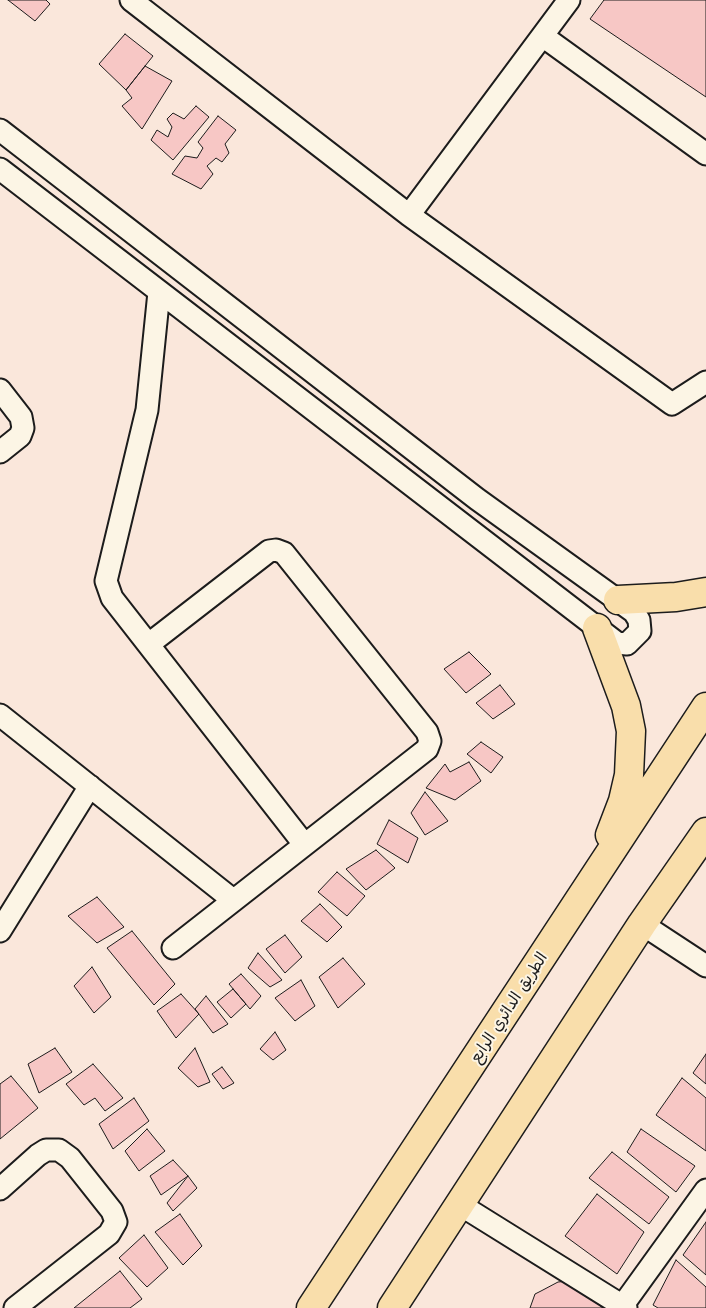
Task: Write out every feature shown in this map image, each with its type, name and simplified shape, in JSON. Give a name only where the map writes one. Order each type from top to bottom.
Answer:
[{"type":"main road","points":[[618,600],[676,597],[706,592]]},
{"type":"main road","points":[[593,882],[623,801],[629,775],[631,752],[631,731],[626,706],[597,628]]},
{"type":"main road","name":"الطريق الدائري الرابع","points":[[311,1308],[593,882],[706,707]]},
{"type":"main road","points":[[392,1308],[642,924],[705,834]]},
{"type":"street","points":[[131,0],[409,215],[672,404],[706,382]]},
{"type":"street","points":[[409,215],[569,0]]},
{"type":"street","points":[[544,36],[706,154]]},
{"type":"street","points":[[0,130],[477,499],[634,612],[639,620],[640,631],[627,644],[618,643],[597,628],[0,169]]},
{"type":"street","points":[[159,292],[147,410],[106,581],[112,598],[304,844]]},
{"type":"street","points":[[0,390],[21,417],[23,428],[20,436],[0,452]]},
{"type":"street","points":[[149,644],[268,552],[276,550],[284,553],[427,732],[430,741],[428,749],[173,948]]},
{"type":"street","points":[[0,715],[233,900]]},
{"type":"street","points":[[2,926],[90,786]]},
{"type":"street","points":[[642,924],[706,966]]},
{"type":"street","points":[[0,1189],[38,1155],[46,1150],[59,1150],[70,1158],[115,1216],[116,1222],[109,1234],[15,1308]]},
{"type":"street","points":[[459,1204],[625,1306],[706,1190]]},
{"type":"building","points":[[8,0],[46,0],[50,4],[35,21]]},
{"type":"building","points":[[604,0],[706,0],[706,97],[590,19]]},
{"type":"building","points":[[125,34],[153,56],[126,90],[99,64]]},
{"type":"building","points":[[145,66],[172,81],[142,129],[122,106],[132,98],[126,90]]},
{"type":"building","points":[[196,106],[209,117],[173,160],[151,140],[157,130],[168,137],[172,127],[167,119],[173,113],[184,119]]},
{"type":"building","points":[[218,116],[236,130],[225,144],[229,153],[222,162],[216,158],[207,166],[213,174],[201,189],[172,174],[185,156],[197,158],[203,148],[198,142]]},
{"type":"building","points":[[469,652],[491,674],[466,693],[444,669]]},
{"type":"building","points":[[500,685],[515,704],[493,719],[476,703]]},
{"type":"building","points":[[481,742],[503,757],[491,773],[467,754]]},
{"type":"building","points":[[469,762],[481,781],[455,800],[426,788],[445,764],[450,772]]},
{"type":"building","points":[[425,792],[448,821],[425,835],[411,813]]},
{"type":"building","points":[[389,820],[418,838],[408,863],[377,844]]},
{"type":"building","points":[[376,850],[395,868],[366,890],[346,869]]},
{"type":"building","points":[[337,872],[365,896],[347,916],[318,892]]},
{"type":"building","points":[[97,897],[124,927],[97,943],[68,916]]},
{"type":"building","points":[[320,904],[342,927],[327,942],[301,921]]},
{"type":"building","points":[[132,931],[175,984],[154,1005],[107,948]]},
{"type":"building","points":[[285,935],[302,957],[285,973],[266,949]]},
{"type":"building","points":[[258,953],[282,980],[270,987],[248,968]]},
{"type":"building","points":[[343,958],[365,984],[338,1008],[319,977]]},
{"type":"building","points":[[92,967],[111,997],[94,1013],[74,986]]},
{"type":"building","points":[[241,974],[261,996],[250,1009],[229,984]]},
{"type":"building","points":[[301,980],[315,1006],[295,1021],[275,998]]},
{"type":"building","points":[[233,989],[246,1004],[231,1018],[217,1002]]},
{"type":"building","points":[[181,994],[199,1014],[176,1038],[157,1011]]},
{"type":"building","points":[[206,996],[228,1024],[213,1033],[195,1009]]},
{"type":"building","points":[[275,1032],[286,1050],[273,1060],[260,1049]]},
{"type":"building","points":[[55,1048],[72,1072],[39,1093],[28,1064]]},
{"type":"building","points":[[195,1048],[210,1082],[198,1087],[178,1068]]},
{"type":"building","points":[[706,1054],[706,1084],[693,1073]]},
{"type":"building","points":[[93,1064],[123,1098],[105,1111],[95,1098],[84,1105],[66,1084]]},
{"type":"building","points":[[222,1067],[234,1083],[223,1089],[212,1074]]},
{"type":"building","points":[[11,1076],[38,1108],[0,1139],[0,1084]]},
{"type":"building","points":[[682,1078],[706,1098],[706,1151],[656,1115]]},
{"type":"building","points":[[134,1098],[149,1121],[113,1149],[99,1124]]},
{"type":"building","points":[[147,1129],[165,1151],[139,1171],[125,1151]]},
{"type":"building","points":[[641,1129],[695,1166],[676,1192],[627,1152]]},
{"type":"building","points":[[612,1152],[669,1197],[649,1224],[589,1178]]},
{"type":"building","points":[[173,1160],[188,1176],[161,1195],[150,1176]]},
{"type":"building","points":[[188,1176],[197,1188],[173,1211],[167,1203]]},
{"type":"building","points":[[597,1194],[644,1232],[617,1274],[565,1236]]},
{"type":"building","points":[[180,1214],[202,1246],[183,1265],[155,1232]]},
{"type":"building","points":[[706,1222],[706,1275],[683,1255]]},
{"type":"building","points":[[144,1235],[168,1268],[147,1287],[119,1258]]},
{"type":"building","points":[[676,1260],[706,1287],[706,1308],[658,1308],[653,1305]]},
{"type":"building","points":[[120,1271],[142,1299],[130,1308],[74,1308]]},
{"type":"building","points":[[568,1281],[603,1308],[530,1308],[535,1294],[558,1282]]}]
